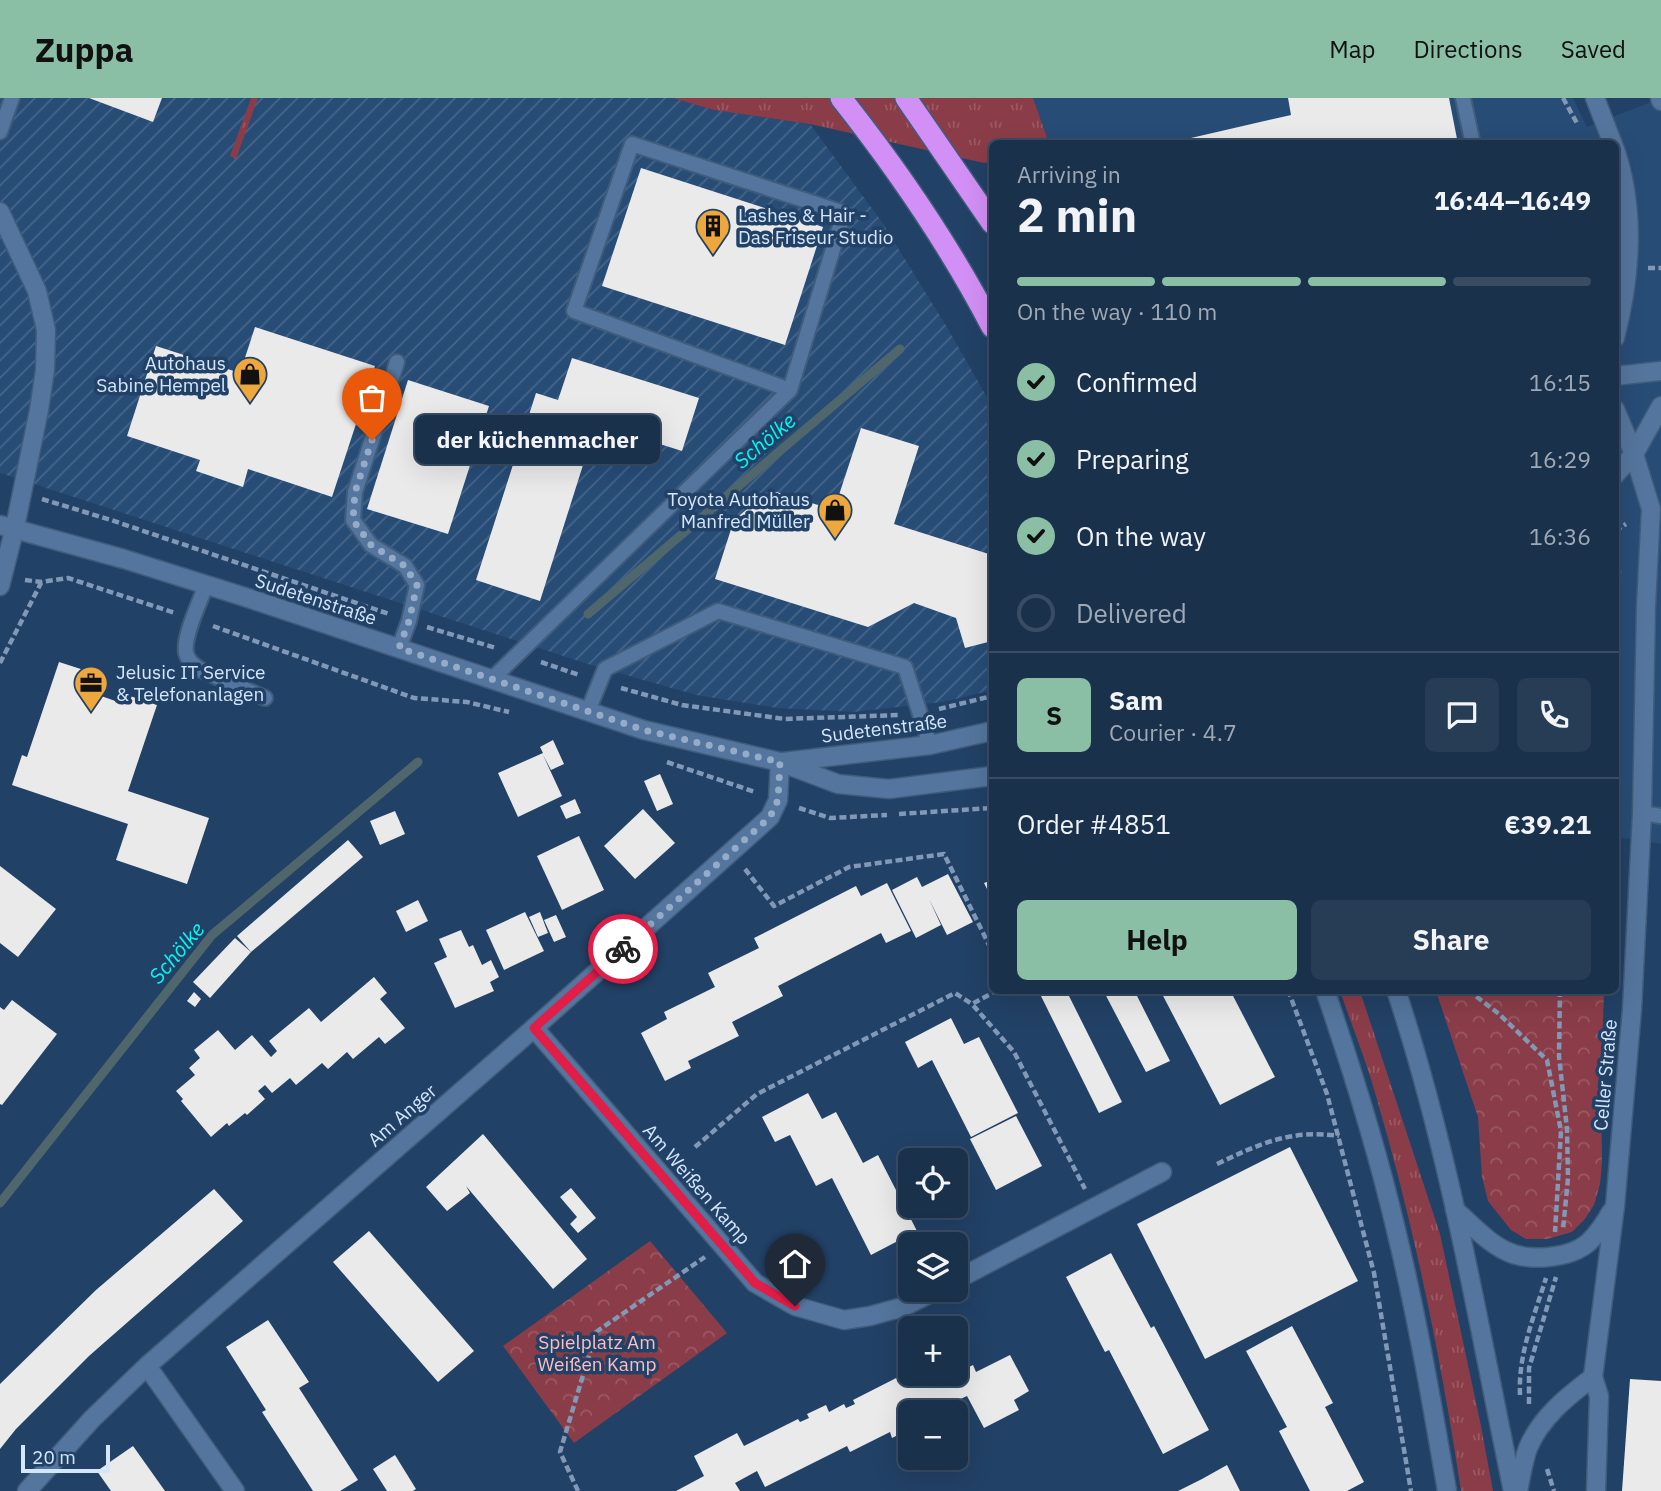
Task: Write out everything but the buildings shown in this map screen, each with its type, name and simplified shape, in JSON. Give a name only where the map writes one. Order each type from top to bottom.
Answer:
[{"type":"highway","points":[[841,98],[889,161],[989,322]]},
{"type":"highway","points":[[906,98],[989,219]]},
{"type":"street","points":[[1595,98],[1612,140]]},
{"type":"street","points":[[1619,165],[1626,192],[1630,250],[1619,322]]},
{"type":"street","points":[[0,212],[37,291],[46,330],[45,370],[39,410],[22,494],[8,526],[1,581]]},
{"type":"street","points":[[1619,376],[1661,371]]},
{"type":"street","points":[[1619,471],[1634,454],[1661,406]]},
{"type":"street","name":"Celler Straße","points":[[1596,1491],[1599,1396],[1593,1377],[1615,1206],[1632,1009],[1642,813],[1646,606],[1651,509],[1634,454],[1619,418]]},
{"type":"street","name":"Sudetenstraße","points":[[8,526],[206,585],[644,730],[780,762],[838,784],[889,789],[989,776]]},
{"type":"street","name":"Sudetenstraße","points":[[780,762],[930,745],[989,732]]},
{"type":"street","points":[[778,800],[780,762]]},
{"type":"street","name":"Am Anger","points":[[27,1491],[92,1419],[147,1366],[731,852],[770,817],[778,800]]},
{"type":"street","points":[[1326,994],[1357,1086],[1396,1230],[1424,1357],[1447,1491]]},
{"type":"street","points":[[1397,994],[1423,1080],[1455,1210],[1515,1491]]},
{"type":"street","name":"Am Weißen Kamp","points":[[534,1028],[755,1283],[795,1306],[844,1320],[870,1316],[913,1302]]},
{"type":"street","points":[[968,1274],[1162,1172]]},
{"type":"street","name":"Celler Straße","points":[[1455,1210],[1491,1242],[1508,1252],[1555,1265],[1586,1245],[1601,1229],[1615,1206]]},
{"type":"street","points":[[147,1366],[235,1491]]},
{"type":"street","points":[[1515,1491],[1528,1448],[1558,1404],[1593,1377]]},
{"type":"lane","points":[[0,132],[12,98]]},
{"type":"lane","points":[[1463,98],[1472,140]]},
{"type":"lane","points":[[492,679],[790,390],[844,213],[632,144],[574,311],[790,390]]},
{"type":"lane","points":[[397,362],[355,492],[353,520],[371,545],[405,566],[417,585],[409,621],[399,648]]},
{"type":"lane","points":[[206,585],[187,643],[186,654],[192,664],[201,670],[265,698]]},
{"type":"lane","points":[[588,711],[605,669],[718,611],[905,667],[930,745]]},
{"type":"lane","points":[[1642,813],[1661,816]]},
{"type":"path","points":[[1563,98],[1583,135]]},
{"type":"path","points":[[22,494],[111,520],[409,621],[600,682],[682,705],[785,719],[920,714],[989,697]]},
{"type":"path","points":[[1,581],[41,582],[68,578],[414,698],[467,702],[515,714]]},
{"type":"path","points":[[0,663],[41,582]]},
{"type":"path","points":[[655,758],[778,800]]},
{"type":"path","points":[[731,852],[775,906],[849,867],[944,854],[989,945]]},
{"type":"path","points":[[695,1147],[757,1094],[955,993],[972,1004],[1014,1052],[1095,1207]]},
{"type":"path","points":[[972,1004],[991,994]]},
{"type":"path","points":[[1290,994],[1327,1094],[1374,1273],[1411,1491]]},
{"type":"path","points":[[1473,994],[1499,1014],[1547,1060],[1561,1131],[1555,1265],[1529,1368],[1530,1408]]},
{"type":"path","points":[[1560,994],[1559,1056],[1567,1129],[1568,1178],[1562,1236]]},
{"type":"path","points":[[1217,1164],[1266,1141],[1318,1133],[1339,1136]]},
{"type":"path","points":[[578,1491],[559,1451],[596,1332],[721,1246]]},
{"type":"path","points":[[1520,1401],[1519,1374],[1523,1349],[1555,1265]]},
{"type":"path","points":[[1545,1461],[1553,1491]]},
{"type":"shaded area","points":[[0,98],[673,98],[714,110],[810,124],[882,222],[989,401],[989,691],[943,702],[854,712],[777,708],[696,695],[591,665],[0,473]]},
{"type":"shaded area","points":[[1033,98],[1573,98],[1587,127],[1661,98],[1661,844],[1619,837],[1619,140],[1048,140]]},
{"type":"green space","points":[[251,98],[258,98],[236,159],[230,156]]},
{"type":"green space","points":[[673,98],[1033,98],[1048,140],[989,140],[989,162],[984,163],[810,124],[714,110]]},
{"type":"green space","points":[[1341,994],[1361,994],[1440,1234],[1493,1491],[1461,1491],[1445,1391],[1414,1243],[1372,1083]]},
{"type":"green space","points":[[1437,994],[1604,994],[1600,1184],[1594,1205],[1572,1232],[1547,1239],[1526,1239],[1511,1230],[1488,1201],[1482,1177],[1478,1117]]},
{"type":"green space","name":"Spielplatz Am Weißen Kamp","points":[[650,1241],[727,1333],[574,1443],[503,1346]]},
{"type":"waterway","name":"Schölke","points":[[588,614],[900,349]]},
{"type":"waterway","name":"Schölke","points":[[0,1203],[212,935],[418,762]]},
{"type":"way so far","points":[[372,440],[355,492],[353,520],[371,545],[405,566],[417,585],[409,621],[399,648],[644,730],[780,762],[778,800],[770,817],[623,949]]},
{"type":"place","name":"Lashes & Hair - Das Friseur Studio","points":[[713,256]]},
{"type":"place","name":"Autohaus Sabine Hempel","points":[[250,404]]},
{"type":"place","name":"der küchenmacher","points":[[372,440]]},
{"type":"place","name":"Toyota Autohaus Manfred Müller","points":[[835,540]]},
{"type":"place","name":"Jelusic IT Service & Telefonanlagen","points":[[91,713]]},
{"type":"route","points":[[623,949],[534,1028],[755,1283],[795,1306]]}]
